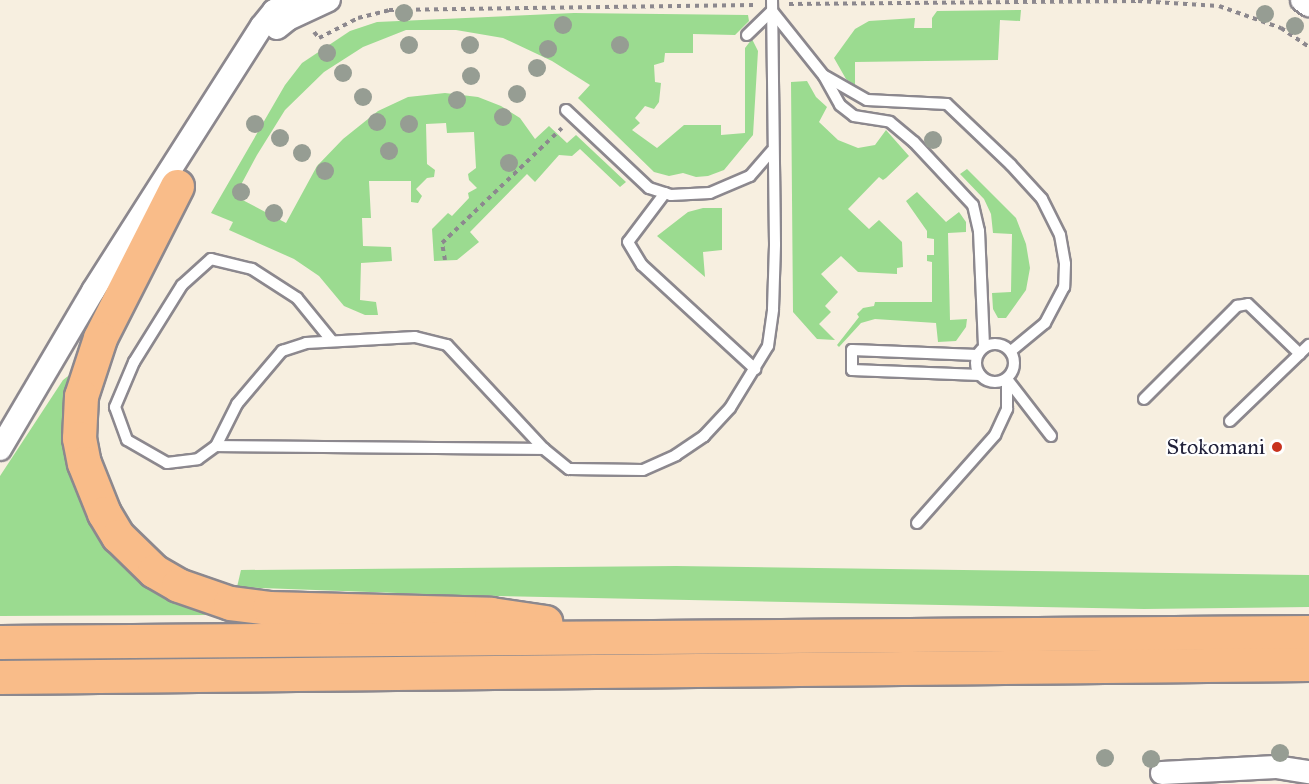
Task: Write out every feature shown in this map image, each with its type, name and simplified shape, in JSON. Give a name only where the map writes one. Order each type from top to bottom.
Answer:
[{"type":"highway","points":[[177,186],[100,338],[81,396],[80,438],[84,463],[104,513],[133,553],[178,585],[230,603],[269,608],[491,614],[639,637]]},
{"type":"highway","points":[[0,642],[1309,632]]},
{"type":"highway","points":[[0,677],[1309,664]]},
{"type":"street","points":[[0,449],[93,291],[262,26],[274,11],[292,0]]},
{"type":"street","points":[[39,386],[103,300],[269,37],[288,19],[329,0]]},
{"type":"street","points":[[1302,0],[1309,5]]},
{"type":"street","points":[[1162,773],[1276,767],[1309,772]]},
{"type":"lane","points":[[747,35],[772,6]]},
{"type":"lane","points":[[772,6],[824,76],[840,105],[854,116],[890,122],[915,142],[973,205],[979,225],[981,351],[976,365],[980,375],[987,381],[998,383],[1007,379],[1013,371],[1015,361],[1011,351],[1004,345],[993,344],[981,351],[852,350],[852,370],[980,375]]},
{"type":"lane","points":[[332,342],[297,298],[252,269],[211,259],[182,285],[134,362],[115,406],[127,440],[167,463],[198,459],[216,446],[237,404],[282,351],[306,343],[332,342],[415,338],[447,345],[544,449],[569,469],[643,470],[676,455],[704,436],[730,408],[768,346],[773,309],[775,244],[772,151],[772,6]]},
{"type":"lane","points":[[824,76],[867,100],[947,104],[1011,165],[1042,199],[1060,235],[1065,264],[1064,287],[1045,323],[1011,351]]},
{"type":"lane","points":[[569,113],[649,188],[665,193],[710,194],[750,176],[772,151]]},
{"type":"lane","points":[[665,193],[628,242],[642,264],[755,369]]},
{"type":"lane","points":[[1144,399],[1237,306],[1248,304],[1300,354]]},
{"type":"lane","points":[[1230,422],[1309,345]]},
{"type":"lane","points":[[1007,379],[1051,436]]},
{"type":"lane","points":[[917,523],[995,435],[1007,409],[1007,379]]},
{"type":"lane","points":[[216,446],[544,449]]},
{"type":"path","points":[[445,260],[442,243],[569,113]]},
{"type":"green space","points":[[1021,10],[1020,21],[1000,20],[998,60],[855,62],[855,85],[846,79],[834,58],[855,29],[869,21],[915,18],[914,28],[932,28],[932,18],[937,11]]},
{"type":"green space","points":[[574,13],[748,15],[749,21],[735,35],[693,34],[693,53],[665,53],[664,62],[654,65],[655,82],[661,83],[659,102],[654,109],[645,106],[635,118],[640,123],[632,130],[657,148],[684,125],[721,125],[721,135],[745,133],[745,48],[752,39],[758,51],[753,135],[724,170],[708,176],[696,177],[683,173],[669,176],[654,172],[578,98],[590,85],[552,61],[503,38],[456,30],[406,30],[363,47],[324,72],[285,110],[235,196],[286,223],[317,166],[343,139],[378,111],[408,97],[445,93],[478,97],[501,106],[520,118],[535,139],[549,126],[567,143],[576,135],[626,182],[620,187],[580,149],[572,156],[559,155],[535,182],[527,174],[470,232],[479,242],[457,260],[434,261],[432,229],[448,213],[452,216],[469,198],[468,193],[477,188],[469,180],[468,174],[476,168],[474,132],[447,133],[446,123],[426,124],[427,164],[435,170],[434,177],[427,178],[416,189],[422,196],[418,203],[411,202],[411,181],[369,181],[371,218],[362,218],[363,246],[391,247],[392,261],[361,263],[360,300],[376,302],[378,315],[365,315],[344,306],[319,276],[294,259],[229,230],[233,222],[211,213],[285,85],[302,63],[350,31],[377,22]]},
{"type":"green space","points":[[807,81],[816,97],[827,107],[819,122],[838,140],[858,148],[875,145],[886,130],[909,156],[886,178],[883,180],[879,177],[848,209],[869,229],[879,220],[902,242],[903,267],[897,268],[897,274],[858,272],[841,256],[821,274],[838,292],[825,306],[831,312],[819,324],[835,340],[817,339],[793,312],[791,82]]},
{"type":"green space","points":[[967,169],[1016,218],[1026,244],[1030,268],[1026,290],[1006,318],[998,318],[993,309],[992,293],[1011,292],[1012,234],[993,233],[991,214],[984,199],[960,174]]},
{"type":"green space","points":[[917,192],[946,222],[959,212],[966,222],[966,232],[948,233],[950,320],[967,319],[966,327],[956,341],[938,342],[936,323],[875,319],[861,323],[839,347],[837,345],[859,317],[857,314],[863,308],[874,306],[875,302],[932,302],[932,262],[927,261],[927,255],[934,255],[934,239],[927,238],[927,231],[906,201]]},
{"type":"green space","points":[[703,208],[722,208],[722,250],[703,252],[705,277],[657,236],[688,212]]},
{"type":"green space","points":[[72,373],[74,473],[211,609],[211,615],[0,616],[0,476],[63,380]]},
{"type":"green space","points":[[676,566],[1309,575],[1309,607],[1144,609],[452,595],[237,587],[241,570]]},
{"type":"place","name":"Stokomani","points":[[1277,447]]}]
